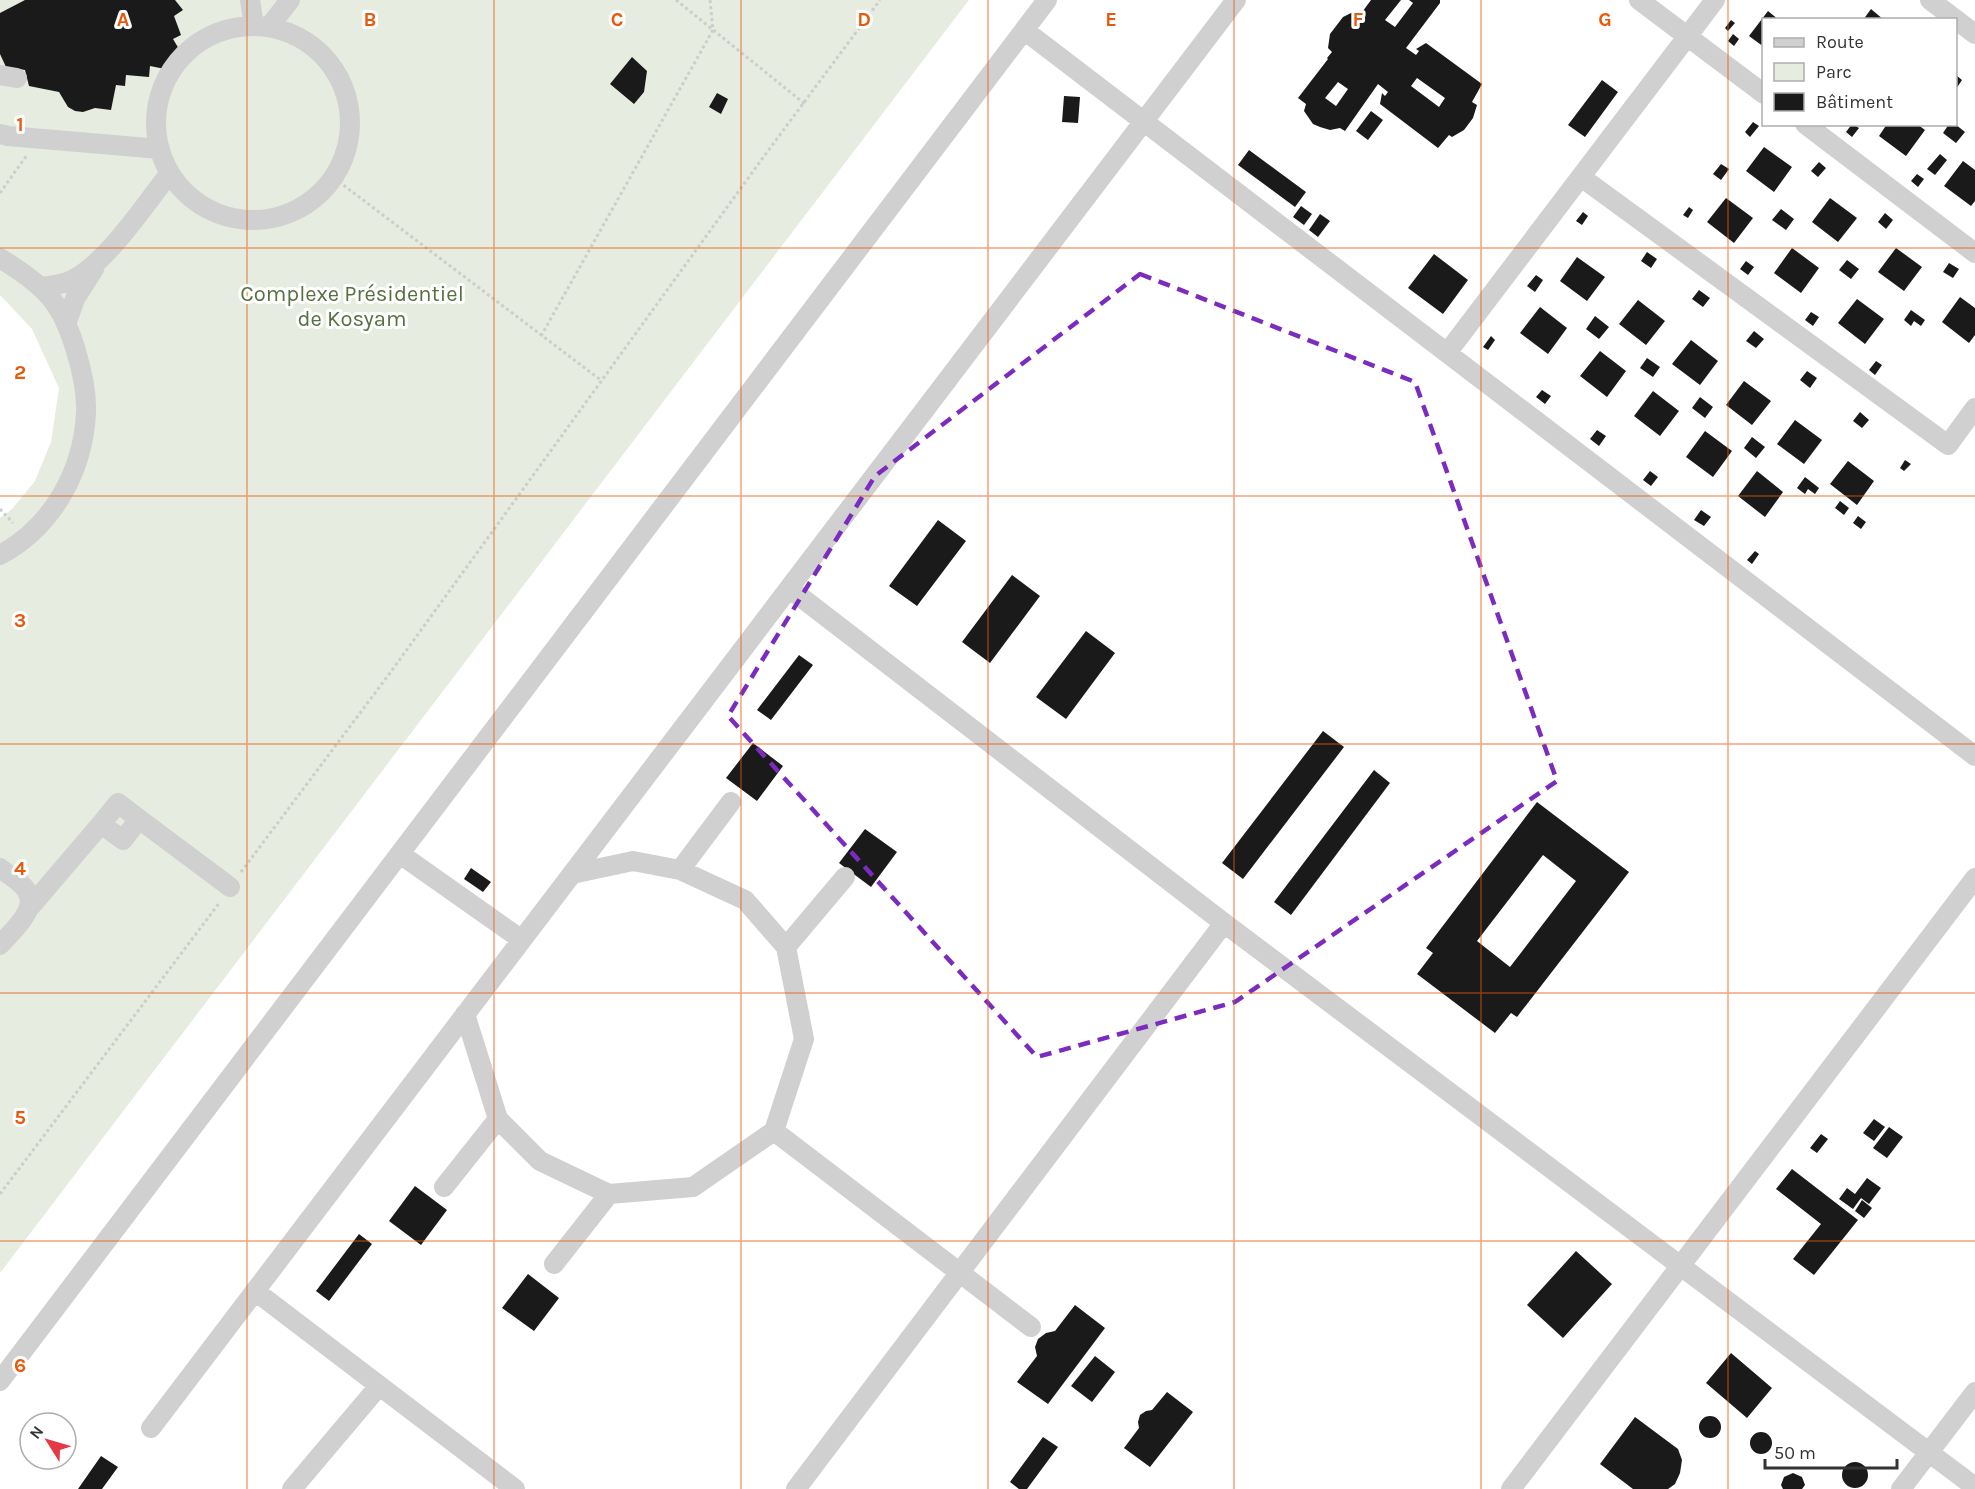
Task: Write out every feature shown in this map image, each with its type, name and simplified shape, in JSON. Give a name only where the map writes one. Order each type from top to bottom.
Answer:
[{"type":"lane","points":[[250,0],[261,26]]},
{"type":"lane","points":[[261,26],[290,0]]},
{"type":"lane","points":[[0,1381],[1047,0]]},
{"type":"lane","points":[[150,1428],[1236,0]]},
{"type":"lane","points":[[1639,0],[1762,92]]},
{"type":"lane","points":[[1447,353],[1715,0]]},
{"type":"lane","points":[[1930,0],[1955,18]]},
{"type":"lane","points":[[1957,20],[1975,33]]},
{"type":"lane","points":[[261,26],[293,34],[314,46],[331,63],[343,85],[350,108],[350,132],[345,156],[334,178],[317,196],[297,210],[274,218],[250,220],[226,217],[204,207],[185,192],[170,173],[160,149],[156,124],[159,99],[169,75],[185,55],[205,39],[228,29],[261,26]]},
{"type":"lane","points":[[1024,30],[1975,756]]},
{"type":"lane","points":[[1808,126],[1975,253]]},
{"type":"lane","points":[[0,134],[160,149]]},
{"type":"lane","points":[[66,324],[75,299],[99,262],[170,173]]},
{"type":"lane","points":[[1581,177],[1948,445],[1975,408]]},
{"type":"lane","points":[[0,258],[40,287],[54,301],[66,324],[81,368],[86,394],[86,413],[78,456],[70,480],[52,512],[26,538],[0,555]]},
{"type":"lane","points":[[40,287],[60,285],[99,262]]},
{"type":"lane","points":[[789,588],[1224,924],[1975,1487]]},
{"type":"lane","points":[[680,870],[731,802]]},
{"type":"lane","points":[[0,945],[101,824],[123,840],[139,819],[230,887]]},
{"type":"lane","points":[[400,854],[522,940]]},
{"type":"lane","points":[[465,1014],[498,1119],[540,1161],[609,1194],[693,1187],[774,1131],[804,1039],[786,947],[745,900],[680,870],[633,861],[572,874]]},
{"type":"lane","points":[[0,868],[23,886],[31,896],[31,906]]},
{"type":"lane","points":[[786,947],[845,877]]},
{"type":"lane","points":[[1511,1489],[1975,878]]},
{"type":"lane","points":[[796,1489],[1224,924]]},
{"type":"lane","points":[[444,1187],[498,1119]]},
{"type":"lane","points":[[774,1131],[1031,1327]]},
{"type":"lane","points":[[554,1264],[609,1194]]},
{"type":"lane","points":[[255,1291],[515,1489]]},
{"type":"lane","points":[[292,1489],[379,1386]]},
{"type":"lane","points":[[1901,1489],[1975,1392]]},
{"type":"path","points":[[676,0],[804,104]]},
{"type":"path","points":[[541,336],[712,30],[710,0]]},
{"type":"path","points":[[0,1194],[397,663],[880,0]]},
{"type":"path","points":[[0,193],[38,139]]},
{"type":"path","points":[[334,178],[602,381]]},
{"type":"highlighted area","points":[[1140,274],[1415,382],[1557,781],[1235,1002],[1037,1057],[728,716],[875,476]]},
{"type":"green space","name":"Complexe Présidentiel de Kosyam","points":[[0,0],[969,0],[0,1273],[0,518],[12,509],[35,481],[51,442],[59,388],[32,329],[0,295]]},
{"type":"building","points":[[25,0],[175,0],[183,10],[174,16],[181,35],[173,39],[182,54],[170,70],[150,66],[149,77],[126,75],[125,86],[116,85],[111,110],[95,108],[83,112],[75,111],[68,107],[59,92],[29,86],[25,70],[6,67],[0,54],[0,13]]},
{"type":"building","points":[[1371,0],[1401,0],[1385,20],[1395,27],[1413,3],[1409,0],[1440,0],[1406,48],[1416,55],[1419,51],[1416,49],[1426,43],[1482,84],[1472,102],[1477,105],[1473,118],[1464,130],[1452,137],[1449,135],[1438,148],[1380,104],[1382,93],[1385,96],[1388,92],[1378,84],[1345,131],[1340,128],[1330,130],[1313,124],[1304,111],[1306,104],[1298,98],[1332,52],[1328,48],[1330,34],[1343,17],[1353,12],[1360,15]],"holes":[[[1417,78],[1445,98],[1439,107],[1411,86]],[[1338,82],[1348,89],[1336,106],[1325,98]]]},
{"type":"building","points":[[1871,9],[1882,18],[1864,18]]},
{"type":"building","points":[[1768,11],[1777,18],[1763,18]]},
{"type":"building","points":[[1762,19],[1762,46],[1749,36]]},
{"type":"building","points":[[1731,20],[1735,23],[1728,31],[1725,28]]},
{"type":"building","points":[[1733,34],[1739,39],[1734,46],[1728,41]]},
{"type":"building","points":[[632,57],[647,71],[644,92],[634,104],[610,84]]},
{"type":"building","points":[[1957,76],[1962,80],[1957,88]]},
{"type":"building","points":[[1602,80],[1618,92],[1585,137],[1568,125]]},
{"type":"building","points":[[717,93],[728,99],[721,114],[709,107]]},
{"type":"building","points":[[1064,96],[1080,97],[1078,123],[1062,122]]},
{"type":"building","points":[[1371,111],[1383,120],[1368,140],[1356,131]]},
{"type":"building","points":[[1753,122],[1759,126],[1750,137],[1745,132]]},
{"type":"building","points":[[1850,126],[1859,128],[1852,137],[1846,132]]},
{"type":"building","points":[[1886,126],[1920,126],[1925,130],[1906,156],[1879,136]]},
{"type":"building","points":[[1948,126],[1957,126],[1965,132],[1956,143],[1943,133]]},
{"type":"building","points":[[1764,147],[1792,167],[1774,192],[1746,171]]},
{"type":"building","points":[[1249,150],[1306,192],[1295,207],[1238,165]]},
{"type":"building","points":[[1940,154],[1947,160],[1935,175],[1927,169]]},
{"type":"building","points":[[1963,161],[1975,170],[1975,201],[1971,206],[1944,186]]},
{"type":"building","points":[[1819,162],[1826,168],[1818,177],[1811,171]]},
{"type":"building","points":[[1721,164],[1729,169],[1721,180],[1713,174]]},
{"type":"building","points":[[1917,174],[1924,179],[1918,187],[1911,181]]},
{"type":"building","points":[[1726,198],[1753,218],[1734,243],[1707,222]]},
{"type":"building","points":[[1830,198],[1857,218],[1838,242],[1812,222]]},
{"type":"building","points":[[1301,206],[1312,214],[1304,225],[1293,217]]},
{"type":"building","points":[[1689,207],[1693,210],[1688,218],[1683,215]]},
{"type":"building","points":[[1781,209],[1794,219],[1786,230],[1772,220]]},
{"type":"building","points":[[1583,212],[1588,216],[1582,225],[1576,221]]},
{"type":"building","points":[[1885,213],[1893,220],[1886,229],[1878,222]]},
{"type":"building","points":[[1320,214],[1330,221],[1318,237],[1309,230]]},
{"type":"building","points":[[1792,248],[1819,268],[1801,293],[1774,273]]},
{"type":"building","points":[[1896,248],[1922,267],[1904,291],[1878,272]]},
{"type":"building","points":[[1647,252],[1657,259],[1651,268],[1641,261]]},
{"type":"building","points":[[1434,254],[1468,280],[1443,314],[1408,288]]},
{"type":"building","points":[[1577,257],[1605,277],[1587,301],[1560,281]]},
{"type":"building","points":[[1847,260],[1859,269],[1851,279],[1839,270]]},
{"type":"building","points":[[1746,261],[1754,267],[1748,275],[1740,269]]},
{"type":"building","points":[[1949,263],[1959,269],[1953,278],[1943,272]]},
{"type":"building","points":[[1536,275],[1543,280],[1535,292],[1527,286]]},
{"type":"building","points":[[1699,290],[1710,298],[1703,307],[1692,299]]},
{"type":"building","points":[[1960,297],[1975,308],[1975,335],[1969,343],[1942,322]]},
{"type":"building","points":[[1857,299],[1884,319],[1865,344],[1838,323]]},
{"type":"building","points":[[1638,300],[1665,321],[1646,345],[1619,324]]},
{"type":"building","points":[[1540,307],[1567,328],[1548,354],[1520,333]]},
{"type":"building","points":[[1911,310],[1925,320],[1921,326],[1914,321],[1911,326],[1904,320]]},
{"type":"building","points":[[1811,312],[1819,317],[1813,326],[1805,320]]},
{"type":"building","points":[[1595,316],[1609,327],[1599,339],[1586,329]]},
{"type":"building","points":[[1754,331],[1764,339],[1756,348],[1746,341]]},
{"type":"building","points":[[1491,336],[1495,340],[1488,350],[1483,347]]},
{"type":"building","points":[[1691,340],[1718,361],[1700,385],[1672,364]]},
{"type":"building","points":[[1600,351],[1626,371],[1607,397],[1580,376]]},
{"type":"building","points":[[1647,358],[1660,367],[1653,377],[1640,368]]},
{"type":"building","points":[[1876,361],[1882,365],[1875,375],[1869,370]]},
{"type":"building","points":[[1807,371],[1817,378],[1810,388],[1800,380]]},
{"type":"building","points":[[1744,381],[1771,401],[1752,425],[1726,405]]},
{"type":"building","points":[[1542,390],[1551,396],[1545,404],[1536,397]]},
{"type":"building","points":[[1653,391],[1679,411],[1660,436],[1634,416]]},
{"type":"building","points":[[1700,397],[1713,407],[1705,418],[1692,408]]},
{"type":"building","points":[[1860,412],[1869,420],[1862,428],[1853,421]]},
{"type":"building","points":[[1795,420],[1822,440],[1804,464],[1777,444]]},
{"type":"building","points":[[1597,430],[1606,436],[1599,446],[1590,439]]},
{"type":"building","points":[[1705,431],[1732,451],[1713,477],[1686,457]]},
{"type":"building","points":[[1752,437],[1765,447],[1756,458],[1744,448]]},
{"type":"building","points":[[1905,460],[1911,464],[1904,471],[1900,468]]},
{"type":"building","points":[[1848,461],[1874,481],[1857,505],[1830,484]]},
{"type":"building","points":[[1650,471],[1658,477],[1651,486],[1643,480]]},
{"type":"building","points":[[1757,471],[1783,492],[1765,517],[1738,496]]},
{"type":"building","points":[[1805,477],[1819,488],[1815,494],[1808,489],[1805,494],[1797,488]]},
{"type":"building","points":[[1840,501],[1849,508],[1844,515],[1835,508]]},
{"type":"building","points":[[1701,510],[1711,517],[1704,526],[1694,520]]},
{"type":"building","points":[[1858,516],[1866,522],[1861,529],[1853,523]]},
{"type":"building","points":[[938,520],[966,541],[917,606],[889,586]]},
{"type":"building","points":[[1755,551],[1759,554],[1752,564],[1747,560]]},
{"type":"building","points":[[1012,575],[1040,596],[990,663],[962,642]]},
{"type":"building","points":[[1086,631],[1115,653],[1066,719],[1036,697]]},
{"type":"building","points":[[799,655],[813,665],[771,720],[757,710]]},
{"type":"building","points":[[1323,731],[1344,747],[1243,879],[1222,863]]},
{"type":"building","points":[[753,743],[783,766],[757,801],[726,778]]},
{"type":"building","points":[[1374,770],[1390,783],[1291,915],[1274,902]]},
{"type":"building","points":[[1537,802],[1629,872],[1517,1017],[1511,1013],[1495,1033],[1417,974],[1433,953],[1426,948]],"holes":[[[1543,855],[1576,881],[1510,967],[1477,941]]]},
{"type":"building","points":[[865,829],[897,852],[871,887],[839,863]]},
{"type":"building","points":[[471,868],[491,882],[483,892],[464,879]]},
{"type":"building","points":[[1874,1119],[1885,1127],[1874,1141],[1863,1133]]},
{"type":"building","points":[[1889,1127],[1903,1137],[1887,1158],[1873,1148]]},
{"type":"building","points":[[1821,1134],[1828,1139],[1817,1153],[1810,1148]]},
{"type":"building","points":[[1792,1169],[1858,1220],[1814,1275],[1793,1259],[1821,1224],[1776,1189]]},
{"type":"building","points":[[1867,1178],[1881,1188],[1869,1204],[1861,1198],[1853,1209],[1839,1199],[1847,1188],[1855,1194]]},
{"type":"building","points":[[415,1186],[447,1210],[421,1245],[389,1221]]},
{"type":"building","points":[[1862,1200],[1872,1208],[1864,1218],[1855,1211]]},
{"type":"building","points":[[359,1234],[372,1244],[329,1301],[316,1291]]},
{"type":"building","points":[[1576,1251],[1612,1284],[1563,1338],[1527,1305]]},
{"type":"building","points":[[528,1274],[559,1298],[534,1331],[502,1308]]},
{"type":"building","points":[[1075,1305],[1105,1328],[1048,1404],[1017,1382],[1037,1356],[1035,1347],[1038,1339],[1046,1333],[1055,1331]]},
{"type":"building","points":[[1731,1353],[1772,1388],[1747,1418],[1706,1383]]},
{"type":"building","points":[[1095,1356],[1115,1372],[1092,1402],[1071,1386]]},
{"type":"building","points":[[1167,1392],[1193,1412],[1150,1467],[1124,1448],[1139,1428],[1140,1415],[1152,1410]]},
{"type":"building","points":[[1710,1416],[1718,1419],[1721,1427],[1718,1435],[1710,1438],[1702,1435],[1699,1427],[1702,1419]]},
{"type":"building","points":[[1635,1417],[1678,1449],[1682,1460],[1680,1473],[1675,1484],[1668,1489],[1633,1489],[1600,1464]]},
{"type":"building","points":[[1761,1432],[1769,1435],[1772,1443],[1769,1451],[1761,1454],[1753,1451],[1750,1443],[1753,1435]]},
{"type":"building","points":[[1043,1437],[1058,1447],[1027,1489],[1019,1489],[1010,1482]]},
{"type":"building","points":[[101,1456],[118,1467],[102,1489],[78,1489]]},
{"type":"building","points":[[1855,1462],[1864,1466],[1868,1475],[1864,1484],[1855,1488],[1846,1484],[1842,1475],[1846,1466]]},
{"type":"building","points":[[1793,1473],[1802,1477],[1805,1485],[1802,1489],[1783,1489],[1781,1485],[1784,1477]]}]
